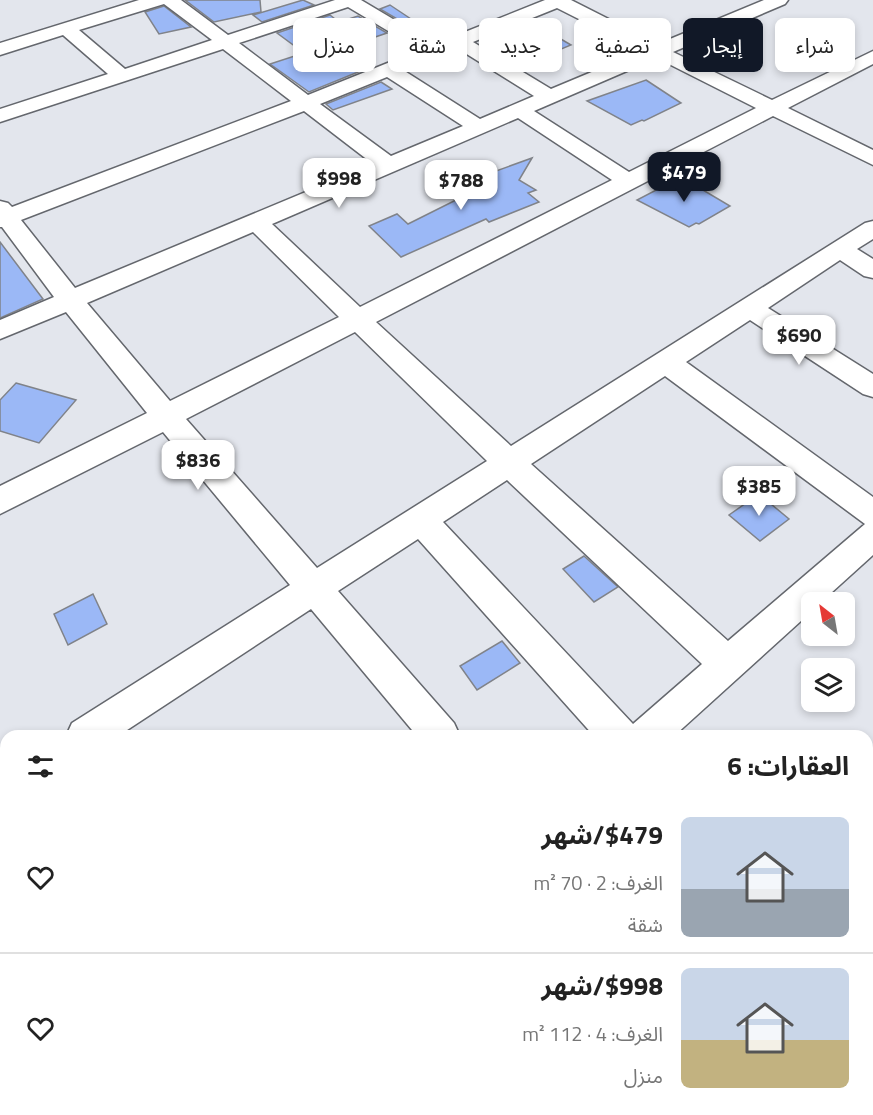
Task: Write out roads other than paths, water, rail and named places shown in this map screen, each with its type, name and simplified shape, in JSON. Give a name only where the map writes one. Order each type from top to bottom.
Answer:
[{"type":"street","points":[[0,49],[157,0]]},
{"type":"street","points":[[170,0],[390,166]]},
{"type":"street","points":[[0,116],[351,0],[388,23]]},
{"type":"street","points":[[671,48],[779,0]]},
{"type":"street","points":[[467,37],[558,1],[592,18]]},
{"type":"street","points":[[66,29],[122,76]]},
{"type":"street","points":[[467,47],[551,98]]},
{"type":"street","points":[[671,57],[873,158]]},
{"type":"street","points":[[0,501],[873,57]]},
{"type":"street","points":[[388,69],[305,103],[2,215],[167,417],[436,730]]},
{"type":"street","points":[[393,72],[480,128]]},
{"type":"street","points":[[0,330],[69,299],[613,72]]},
{"type":"street","points":[[520,111],[630,182]]},
{"type":"street","points":[[256,222],[509,464],[728,665]]},
{"type":"street","points":[[94,730],[873,228]]},
{"type":"street","points":[[840,249],[873,270]]},
{"type":"street","points":[[750,308],[873,387]]},
{"type":"street","points":[[666,362],[873,514]]},
{"type":"street","points":[[420,520],[613,730]]},
{"type":"street","points":[[654,730],[873,535]]}]
